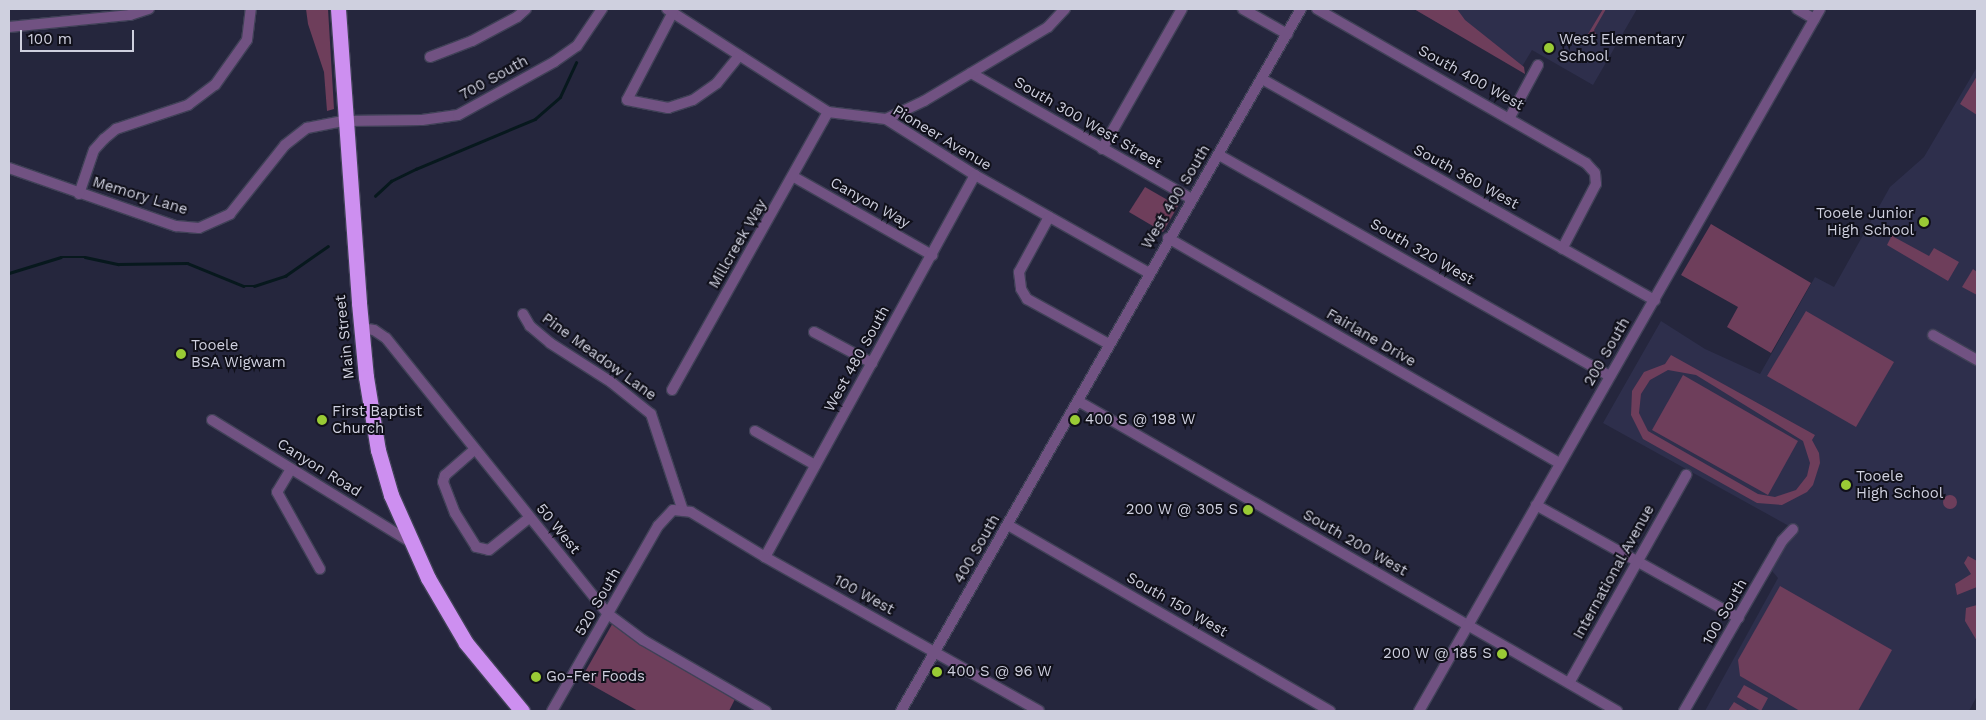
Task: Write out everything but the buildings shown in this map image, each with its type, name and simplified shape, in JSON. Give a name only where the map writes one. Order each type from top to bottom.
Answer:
[{"type":"highway","name":"Main Street","points":[[338,9],[344,121],[361,328],[378,450],[391,495],[410,542],[466,643],[522,711]]},
{"type":"street","points":[[9,27],[130,15],[149,9]]},
{"type":"street","points":[[79,194],[94,150],[116,129],[188,106],[215,85],[247,40],[252,9]]},
{"type":"street","points":[[430,57],[472,41],[517,17],[526,9]]},
{"type":"street","name":"700 South","points":[[344,121],[422,120],[458,115],[554,62],[577,46],[602,9]]},
{"type":"street","points":[[886,118],[924,101],[1048,27],[1064,9]]},
{"type":"street","points":[[1102,149],[1182,9]]},
{"type":"street","points":[[1243,9],[1287,34]]},
{"type":"street","name":"West 400 South","points":[[1078,401],[1168,238],[1219,154],[1302,9]]},
{"type":"street","name":"South 400 West","points":[[1317,9],[1510,117],[1586,163],[1595,173],[1596,184],[1562,248]]},
{"type":"street","points":[[1797,9],[1814,19]]},
{"type":"street","name":"200 South","points":[[1419,711],[1820,9]]},
{"type":"street","points":[[670,10],[627,100],[668,108],[693,100],[717,83],[739,56]]},
{"type":"street","name":"Pioneer Avenue","points":[[670,10],[828,112],[886,118],[975,175],[1149,273]]},
{"type":"street","points":[[1510,117],[1538,65]]},
{"type":"street","name":"South 300 West Street","points":[[971,73],[1192,199]]},
{"type":"street","name":"South 360 West","points":[[1262,79],[1655,300]]},
{"type":"street","name":"Millcreek Way","points":[[672,390],[794,177],[828,112]]},
{"type":"street","name":"Memory Lane","points":[[9,168],[79,194],[176,226],[199,228],[230,214],[285,145],[307,128],[344,121]]},
{"type":"street","name":"South 320 West","points":[[1219,154],[1610,376]]},
{"type":"street","name":"West 480 South","points":[[765,557],[975,175]]},
{"type":"street","name":"Canyon Way","points":[[794,177],[932,256]]},
{"type":"street","points":[[1049,217],[1019,272],[1021,289],[1027,299],[1109,344]]},
{"type":"street","name":"Fairlane Drive","points":[[1168,238],[1559,463]]},
{"type":"street","name":"Pine Meadow Lane","points":[[523,314],[530,326],[550,342],[611,382],[651,414],[678,510]]},
{"type":"street","name":"50 West","points":[[361,328],[374,330],[386,338],[474,450],[608,614],[643,640],[766,711]]},
{"type":"street","points":[[814,332],[872,363]]},
{"type":"street","points":[[1933,335],[1977,360]]},
{"type":"street","name":"400 South","points":[[901,711],[1078,401]]},
{"type":"street","name":"South 200 West","points":[[1078,401],[1617,711]]},
{"type":"street","name":"Canyon Road","points":[[212,420],[410,542]]},
{"type":"street","points":[[755,431],[815,465]]},
{"type":"street","points":[[474,450],[444,478],[455,513],[478,550],[488,550],[529,518]]},
{"type":"street","points":[[291,469],[277,492],[320,569]]},
{"type":"street","name":"International Avenue","points":[[1569,683],[1686,475]]},
{"type":"street","points":[[1536,505],[1738,618]]},
{"type":"street","name":"100 West","points":[[678,510],[691,512],[765,557],[1039,711]]},
{"type":"street","name":"520 South","points":[[552,711],[658,526],[678,510]]},
{"type":"street","name":"South 150 West","points":[[1008,526],[1330,711]]},
{"type":"street","name":"100 South","points":[[1684,711],[1782,541],[1793,529]]},
{"type":"shaded area","points":[[306,9],[328,9],[334,109],[327,111],[324,72],[308,24]]},
{"type":"shaded area","name":"West Elementary School","points":[[1414,9],[1637,9],[1593,85],[1532,50],[1520,70]]},
{"type":"shaded area","points":[[1414,9],[1457,9],[1465,20],[1524,67],[1525,74]]},
{"type":"shaded area","points":[[1603,9],[1606,9],[1594,30],[1597,36],[1591,38],[1588,34]]},
{"type":"shaded area","name":"Tooele High School","points":[[1977,67],[1977,696],[1969,711],[1705,711],[1778,578],[1767,565],[1789,526],[1603,423],[1661,321],[1705,349],[1760,374],[1815,277],[1834,287],[1890,187],[1924,157]]},
{"type":"shaded area","points":[[1977,76],[1977,115],[1960,104]]},
{"type":"shaded area","points":[[1145,187],[1178,206],[1163,232],[1129,212]]},
{"type":"shaded area","points":[[1711,224],[1811,283],[1771,353],[1727,327],[1738,307],[1681,275]]},
{"type":"shaded area","points":[[1895,229],[1894,237],[1929,256],[1934,248],[1959,262],[1948,281],[1887,245]]},
{"type":"shaded area","points":[[1973,269],[1977,272],[1977,295],[1962,287]]},
{"type":"shaded area","points":[[1806,311],[1894,362],[1856,427],[1767,376]]},
{"type":"shaded area","points":[[1671,355],[1815,435],[1812,440],[1819,453],[1820,463],[1813,485],[1807,492],[1782,505],[1757,503],[1643,439],[1631,415],[1632,391],[1644,372],[1665,364]],"holes":[[[1668,370],[1696,375],[1803,441],[1810,463],[1807,476],[1796,490],[1775,497],[1758,494],[1648,431],[1639,413],[1641,394],[1650,380]]]},
{"type":"shaded area","points":[[1683,375],[1798,441],[1768,495],[1652,430]]},
{"type":"shaded area","points":[[1950,495],[1955,497],[1957,502],[1955,507],[1950,509],[1945,507],[1943,502],[1945,497]]},
{"type":"shaded area","points":[[1968,556],[1977,561],[1977,587],[1957,595],[1955,584],[1971,574],[1964,563]]},
{"type":"shaded area","points":[[1780,586],[1892,650],[1858,711],[1800,711],[1740,676],[1738,660]]},
{"type":"shaded area","points":[[1977,605],[1977,641],[1965,621],[1966,608]]},
{"type":"shaded area","points":[[614,621],[736,697],[729,711],[638,711],[581,679]]},
{"type":"shaded area","points":[[1744,685],[1768,698],[1761,711],[1737,697]]},
{"type":"shaded area","points":[[1734,702],[1749,711],[1728,711]]},
{"type":"waterway","points":[[375,196],[391,181],[535,119],[560,97],[576,63]]},
{"type":"waterway","points":[[9,273],[61,257],[85,257],[118,264],[187,263],[244,286],[254,286],[285,276],[328,246]]},
{"type":"place","name":"West Elementary School","points":[[1549,48]]},
{"type":"place","name":"Tooele Junior High School","points":[[1924,222]]},
{"type":"place","name":"Tooele BSA Wigwam","points":[[181,354]]},
{"type":"place","name":"First Baptist Church","points":[[322,420]]},
{"type":"place","name":"400 S @ 198 W","points":[[1075,420]]},
{"type":"place","name":"Tooele High School","points":[[1846,485]]},
{"type":"place","name":"200 W @ 305 S","points":[[1248,510]]},
{"type":"place","name":"200 W @ 185 S","points":[[1502,654]]},
{"type":"place","name":"400 S @ 96 W","points":[[937,672]]},
{"type":"place","name":"Go-Fer Foods","points":[[536,677]]}]
